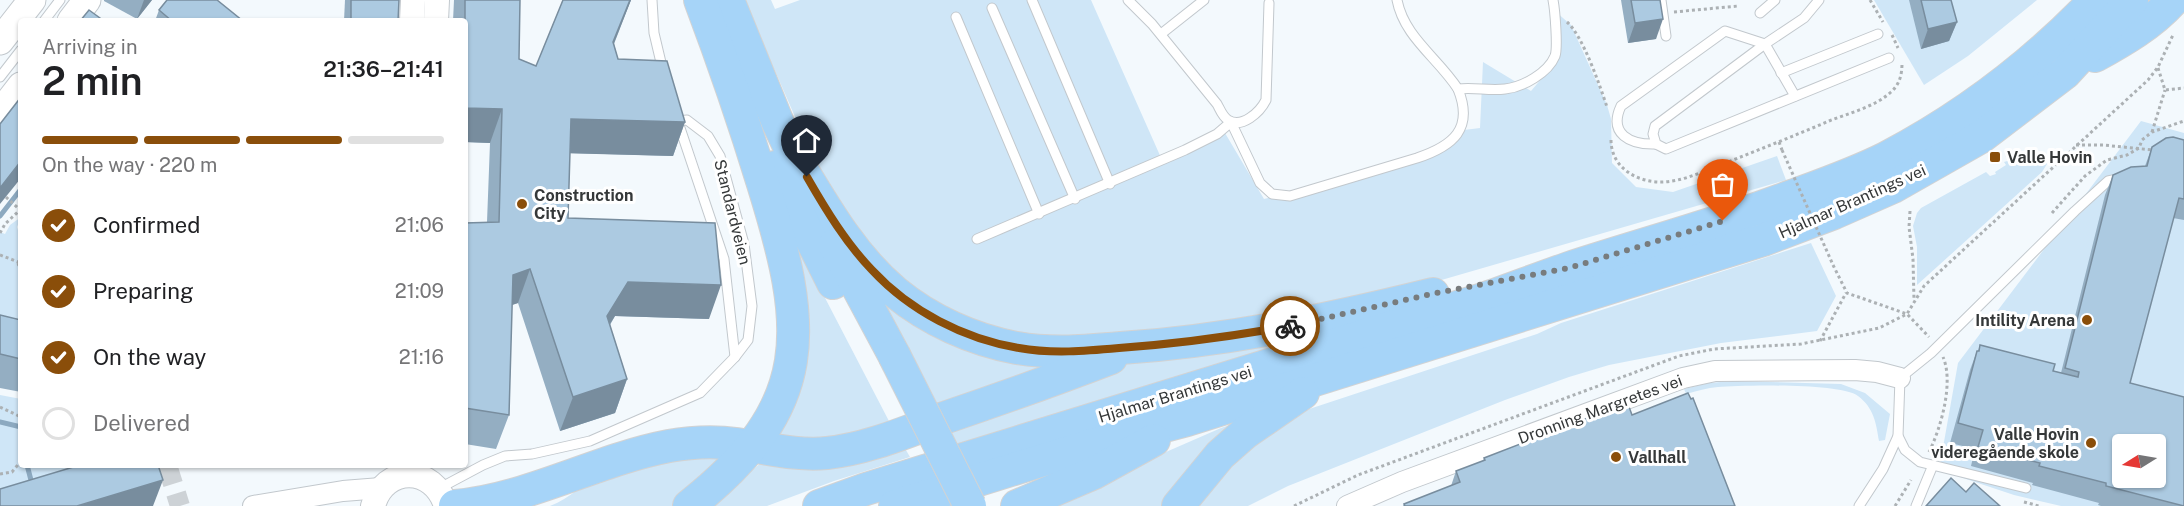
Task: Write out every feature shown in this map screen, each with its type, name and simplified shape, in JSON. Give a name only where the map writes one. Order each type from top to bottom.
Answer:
[{"type":"highway","points":[[689,506],[725,476],[753,446],[775,411],[792,356],[795,320],[785,258],[735,92],[700,0]]},
{"type":"highway","points":[[728,0],[759,79],[886,358],[949,506]]},
{"type":"highway","points":[[2065,73],[2132,0]]},
{"type":"highway","points":[[2065,73],[2120,42],[2164,10],[2173,0]]},
{"type":"highway","name":"Hjalmar Brantings vei","points":[[819,506],[866,489],[1483,299],[1569,268],[1743,214],[1823,185],[1884,158],[1967,110],[2001,86],[2064,33],[2086,10]]},
{"type":"highway","name":"Hjalmar Brantings vei","points":[[895,506],[1085,447],[1186,420],[1325,377],[1752,243],[1834,213],[1893,187],[1982,137],[2024,107],[2065,73]]},
{"type":"highway","points":[[735,92],[816,253],[886,358],[970,506]]},
{"type":"highway","points":[[795,158],[830,216],[860,257],[895,291],[938,320],[967,334],[1019,348],[1064,351],[1137,347],[1290,326],[1436,293],[1569,268]]},
{"type":"highway","points":[[438,489],[478,504],[513,495],[646,451],[671,446],[714,443],[814,454],[846,450],[867,445],[1048,381],[1137,347]]},
{"type":"highway","points":[[1178,506],[1220,455],[1245,434],[1325,377]]},
{"type":"highway","points":[[1017,506],[1094,473],[1186,420]]},
{"type":"main road","points":[[0,41],[32,0]]},
{"type":"main road","points":[[73,18],[87,0]]},
{"type":"main road","points":[[0,113],[18,90]]},
{"type":"street","points":[[412,18],[413,0]]},
{"type":"street","points":[[436,18],[437,0]]},
{"type":"street","name":"Dronning Margretes vei","points":[[1347,506],[1372,500],[1657,387],[1700,374],[1722,371],[1855,370],[1877,372],[1900,378]]},
{"type":"street","points":[[253,506],[387,484],[412,475],[438,489]]},
{"type":"street","points":[[306,497],[336,506]]},
{"type":"lane","points":[[46,18],[60,0]]},
{"type":"lane","points":[[652,0],[656,48],[666,81]]},
{"type":"lane","points":[[1032,0],[1110,184]]},
{"type":"lane","points":[[1128,0],[1161,34],[1217,104],[1224,117],[1231,122],[1251,167],[1264,188],[1277,196],[1290,196],[1435,152],[1457,136],[1464,121],[1463,101],[1458,89],[1441,66],[1409,33],[1400,16],[1397,0]]},
{"type":"lane","points":[[1161,34],[1204,0]]},
{"type":"lane","points":[[1458,89],[1506,89],[1519,86],[1544,70],[1555,56],[1553,0]]},
{"type":"lane","points":[[1661,0],[1666,36]]},
{"type":"lane","points":[[1760,12],[1775,0]]},
{"type":"lane","points":[[1656,144],[1653,134],[1655,126],[1765,44],[1804,18],[1819,0]]},
{"type":"lane","points":[[977,240],[1110,184],[1218,134],[1231,122],[1239,122],[1261,110],[1266,100],[1269,3]]},
{"type":"lane","points":[[992,8],[1075,199]]},
{"type":"lane","points":[[956,17],[1039,214]]},
{"type":"lane","points":[[1794,96],[1765,44],[1725,31],[1621,106],[1617,124],[1626,139],[1638,144],[1656,144],[1666,148],[1889,58]]},
{"type":"lane","points":[[1780,73],[1878,34]]},
{"type":"lane","points":[[0,77],[18,54]]},
{"type":"lane","name":"Standardveien","points":[[675,110],[724,259],[735,357]]},
{"type":"lane","name":"Standardveien","points":[[438,489],[505,456],[532,454],[590,441],[700,393],[748,340],[752,306],[744,244],[720,156],[708,136],[687,120],[678,121]]},
{"type":"lane","points":[[1859,506],[1883,469],[1898,436],[1900,378],[1938,346],[2108,181],[2128,176],[2135,177]]},
{"type":"lane","points":[[1898,436],[1905,450],[1920,462],[2026,488]]},
{"type":"lane","points":[[1916,506],[1933,465]]},
{"type":"path","points":[[1663,13],[1738,6]]},
{"type":"path","points":[[1555,11],[1571,25],[1576,33],[1609,112]]},
{"type":"path","points":[[1846,293],[1820,341],[1879,328],[1907,314],[1924,286],[2148,80],[2158,68],[2173,34]]},
{"type":"path","points":[[1611,130],[1611,152],[1622,168],[1628,172],[1661,182],[1690,177],[1847,115],[1882,98],[1899,82],[1902,67]]},
{"type":"path","points":[[2152,132],[2165,90],[2158,68]]},
{"type":"path","points":[[2165,90],[2184,88]]},
{"type":"path","points":[[1779,142],[1846,293],[1907,314],[1938,346],[1945,359],[1948,373],[1944,404],[1930,450]]},
{"type":"path","points":[[2076,145],[2103,145],[2156,151]]},
{"type":"path","points":[[2006,155],[2050,157],[2060,161]]},
{"type":"path","points":[[9,200],[18,207]]},
{"type":"path","points":[[0,233],[5,224],[18,211]]},
{"type":"path","points":[[1910,211],[1914,302]]},
{"type":"path","points":[[0,255],[18,262]]},
{"type":"path","points":[[0,407],[18,416]]},
{"type":"path","points":[[0,474],[12,472],[18,465]]},
{"type":"shaded area","points":[[744,0],[771,0],[775,9],[800,0],[1091,0],[1162,160],[1225,133],[1264,199],[1434,156],[1464,130],[1480,128],[1483,62],[1531,91],[1560,57],[1555,11],[1571,25],[1607,105],[1611,119],[1612,163],[1636,187],[1673,192],[1777,156],[1786,180],[1438,281],[1163,332],[1060,342],[950,319],[877,263],[825,181]]},
{"type":"shaded area","points":[[1874,0],[2037,0],[1968,56],[1924,85]]},
{"type":"shaded area","name":"Intility Arena","points":[[2141,121],[2184,133],[2184,506],[2061,506],[2014,495],[1939,470],[1958,363]]},
{"type":"shaded area","points":[[2017,158],[2046,161],[2047,164],[2042,172],[1917,285],[1917,247],[1913,226],[1917,213],[1921,208],[1986,172],[1990,176],[1996,174],[1995,172],[2006,165],[2004,162]]},
{"type":"shaded area","points":[[18,219],[18,352],[0,349],[0,232],[5,234],[10,225]]},
{"type":"shaded area","points":[[796,242],[891,425],[837,441],[778,439],[796,393],[810,321]]},
{"type":"shaded area","points":[[1811,243],[1836,296],[1817,331],[1721,343],[1609,365],[1505,400],[1288,486],[1248,506],[1187,506],[1218,468],[1291,415],[1537,334],[1561,323]]},
{"type":"shaded area","points":[[865,289],[1064,365],[940,411],[909,349],[899,352]]},
{"type":"shaded area","points":[[1275,346],[957,447],[948,428],[1123,362]]},
{"type":"shaded area","points":[[1732,381],[1841,384],[1865,393],[1890,414],[1885,440],[1879,441],[1875,422],[1868,406],[1858,396],[1848,392],[1813,387],[1748,386],[1714,387],[1686,394],[1684,389],[1709,383]]},
{"type":"shaded area","points":[[0,395],[18,398],[18,468],[76,468],[0,504]]},
{"type":"shaded area","points":[[1249,418],[1170,506],[1042,506],[1221,428]]},
{"type":"shaded area","points":[[903,445],[910,457],[834,481],[767,506],[707,506],[766,459]]},
{"type":"shaded area","points":[[732,452],[690,494],[672,506],[550,506],[600,474],[628,464]]},
{"type":"building","points":[[167,0],[217,0],[239,18],[168,18],[159,10]]},
{"type":"building","points":[[351,0],[399,0],[398,18],[351,18]]},
{"type":"building","name":"Construction City","points":[[465,0],[520,0],[519,59],[536,66],[563,0],[630,0],[613,42],[618,59],[667,61],[685,122],[571,119],[568,218],[715,223],[721,285],[628,282],[607,316],[627,379],[573,397],[530,269],[513,275],[509,415],[468,408],[468,223],[499,222],[502,109],[468,108],[468,18],[465,18]]},
{"type":"building","points":[[1631,0],[1660,0],[1663,19],[1635,23]]},
{"type":"building","points":[[1921,0],[1951,0],[1957,22],[1928,29]]},
{"type":"building","points":[[89,10],[100,18],[82,18]]},
{"type":"building","points":[[18,101],[18,165],[0,188],[0,124]]},
{"type":"building","points":[[2166,138],[2184,140],[2184,199],[2179,198],[2130,383],[2184,397],[2184,506],[2114,488],[2166,488],[2166,434],[2112,434],[2112,488],[2106,486],[2106,483],[2039,466],[2040,463],[1978,447],[1983,430],[1958,423],[1980,345],[2055,364],[2053,371],[2078,377],[2079,372],[2065,368],[2113,175],[2131,167],[2147,166],[2152,147]]},
{"type":"building","points":[[0,315],[18,319],[18,358],[0,354]]},
{"type":"building","name":"Vallhall","points":[[1688,393],[1691,399],[1693,398],[1735,506],[1405,506],[1404,504],[1460,482],[1456,471],[1485,460],[1484,458],[1628,404],[1632,415]]},
{"type":"building","points":[[70,468],[159,468],[163,480],[77,506],[0,506],[0,489]]},
{"type":"building","points":[[1951,478],[1966,492],[1974,483],[2000,506],[1926,506]]},
{"type":"waterway","points":[[0,216],[18,193]]},
{"type":"waterway","points":[[0,422],[18,426]]},
{"type":"waterway","points":[[28,468],[32,484]]},
{"type":"tunnel","points":[[168,468],[180,506]]},
{"type":"way so far","points":[[1290,326],[1436,293],[1569,268],[1723,221]]},
{"type":"place","name":"Valle Hovin","points":[[1995,157]]},
{"type":"place","name":"Construction City","points":[[522,204]]},
{"type":"place","name":"Intility Arena","points":[[2087,320]]},
{"type":"place","name":"Valle Hovin videregående skole","points":[[2091,443]]},
{"type":"place","name":"Vallhall","points":[[1616,457]]},
{"type":"route","points":[[807,177],[830,216],[860,257],[895,291],[914,306],[938,320],[967,334],[995,343],[1041,351],[1088,351],[1164,345],[1290,326]]}]
